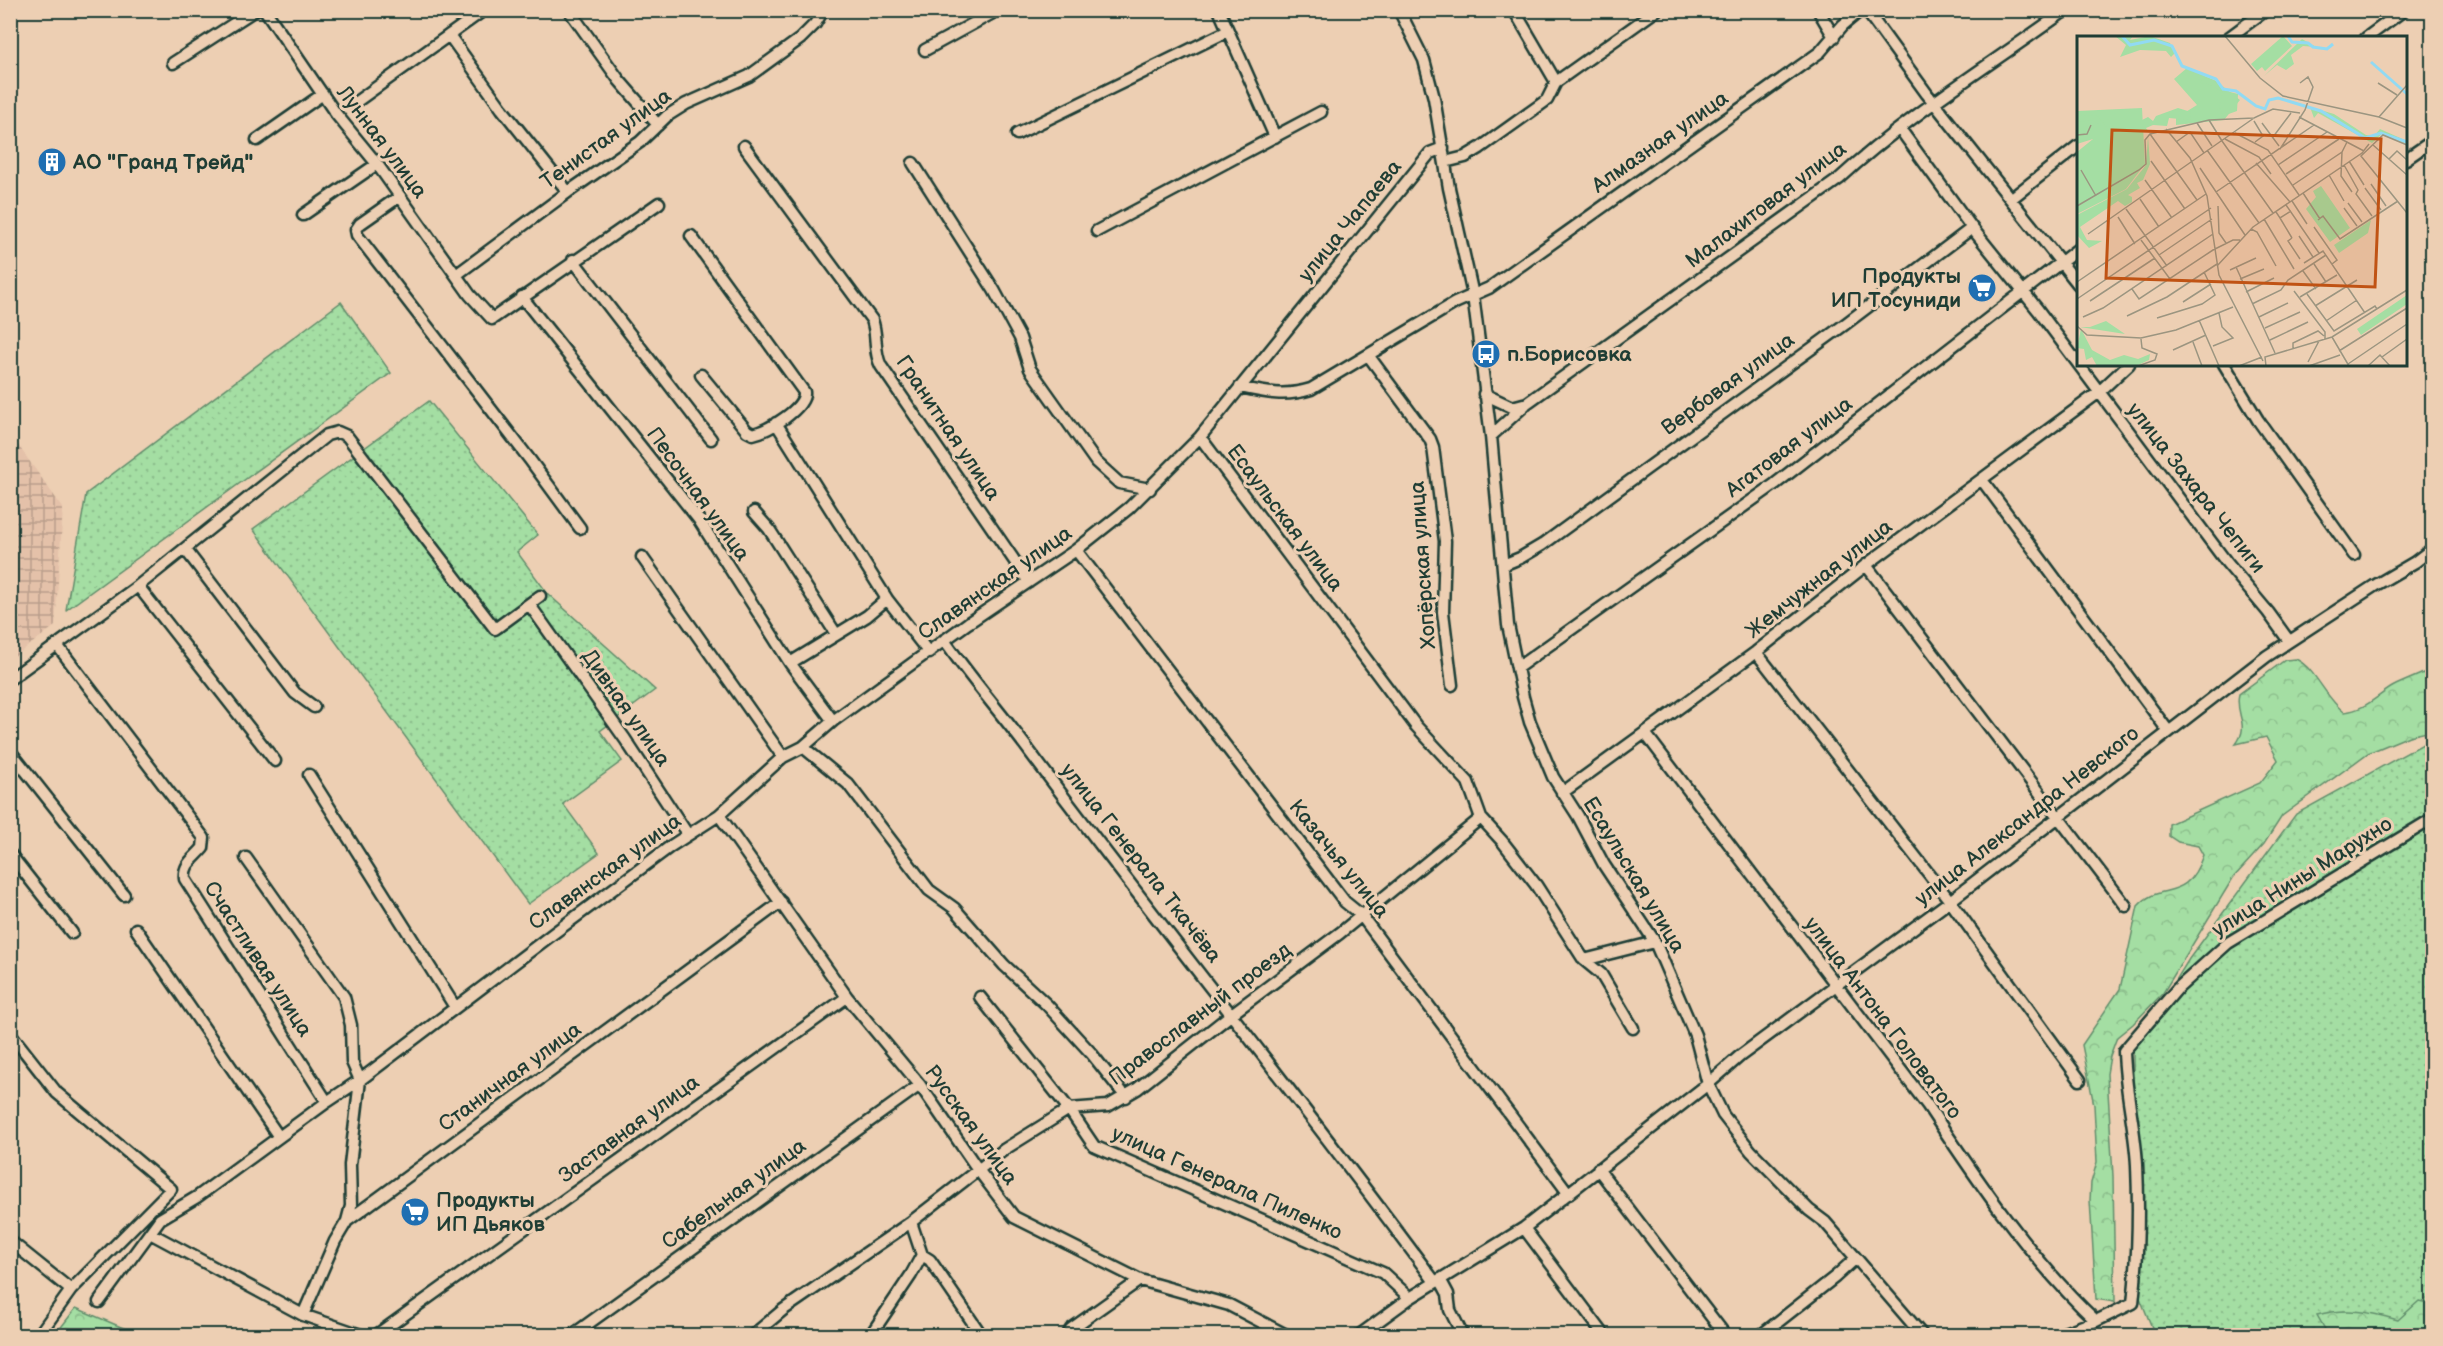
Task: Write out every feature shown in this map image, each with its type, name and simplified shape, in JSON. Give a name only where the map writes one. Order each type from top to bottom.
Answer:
[{"type":"street","points":[[173,63],[255,10]]},
{"type":"street","name":"Лунная улица","points":[[265,10],[322,94],[377,164],[470,295],[492,319],[522,297]]},
{"type":"street","points":[[356,102],[484,10]]},
{"type":"street","points":[[569,10],[619,80],[658,125]]},
{"type":"street","name":"Тенистая улица","points":[[456,275],[640,142],[686,104],[749,76],[800,39],[815,24],[823,10]]},
{"type":"street","points":[[925,50],[998,10]]},
{"type":"street","points":[[1219,10],[1275,137]]},
{"type":"street","points":[[1399,10],[1424,60],[1443,148]]},
{"type":"street","points":[[1514,10],[1556,82]]},
{"type":"street","points":[[1445,162],[1465,157],[1480,148],[1546,100],[1556,82],[1657,10]]},
{"type":"street","points":[[1818,10],[1834,37]]},
{"type":"street","name":"Алмазная улица","points":[[1240,387],[1274,394],[1294,394],[1311,389],[1473,295],[1489,288],[1810,59],[1861,10]]},
{"type":"street","points":[[1866,10],[1935,103],[2077,282]]},
{"type":"street","name":"Малахитовая улица","points":[[1491,436],[1527,403],[1839,179],[1877,144],[2066,10]]},
{"type":"street","points":[[2231,36],[2266,10]]},
{"type":"street","points":[[2369,36],[2404,10]]},
{"type":"street","points":[[1017,135],[1228,31]]},
{"type":"street","points":[[449,34],[502,109],[568,192]]},
{"type":"street","points":[[257,140],[322,94]]},
{"type":"street","points":[[1097,231],[1321,112]]},
{"type":"street","name":"улица Захара Чепиги","points":[[1900,129],[1972,228],[2077,365]]},
{"type":"street","points":[[2407,158],[2433,141]]},
{"type":"street","name":"Гранитная улица","points":[[744,146],[872,320],[876,332],[875,349],[881,366],[1029,582]]},
{"type":"street","name":"Есаульская улица","points":[[1443,148],[1473,295],[1491,436],[1508,625],[1530,722],[1562,793],[1578,816],[1604,865],[1655,942],[1695,1035],[1708,1084],[1723,1115],[1750,1151],[1809,1210],[1826,1222],[1923,1335]]},
{"type":"street","name":"улица Чапаева","points":[[1200,436],[1430,153],[1443,148]]},
{"type":"street","points":[[2012,198],[2077,148]]},
{"type":"street","points":[[913,163],[994,290],[1020,338],[1030,369],[1096,462],[1119,483],[1150,489]]},
{"type":"street","points":[[303,215],[377,164]]},
{"type":"street","points":[[400,196],[360,224],[356,230],[357,235],[580,528]]},
{"type":"street","points":[[522,297],[658,203]]},
{"type":"street","name":"Вербовая улица","points":[[1503,565],[1542,545],[1844,326],[1972,228]]},
{"type":"street","points":[[691,236],[804,392],[805,399],[801,405],[776,423],[753,434],[747,431],[701,375]]},
{"type":"street","name":"Агатовая улица","points":[[1517,668],[1775,484],[2077,250]]},
{"type":"street","points":[[573,260],[711,439]]},
{"type":"street","name":"Песочная улица","points":[[522,297],[699,520],[790,663],[833,721]]},
{"type":"street","name":"Хопёрская улица","points":[[1368,355],[1432,447],[1445,541],[1443,612],[1452,685]]},
{"type":"street","name":"улица Захара Чепиги","points":[[2078,366],[2289,641]]},
{"type":"street","name":"Жемчужная улица","points":[[1562,793],[1756,652],[1866,565],[2098,393],[2127,366]]},
{"type":"street","points":[[2225,366],[2258,420],[2354,555]]},
{"type":"street","points":[[1484,394],[1512,407],[1527,403]]},
{"type":"street","points":[[776,423],[887,599],[929,653]]},
{"type":"street","points":[[10,679],[138,586],[327,435],[338,432],[347,436],[495,628],[540,597]]},
{"type":"street","name":"Есаульская улица","points":[[1200,436],[1416,726],[1468,782],[1481,818],[1536,885],[1584,960],[1601,974],[1633,1028]]},
{"type":"street","name":"Славянская улица","points":[[99,1302],[160,1219],[197,1197],[360,1080],[454,1007],[719,814],[783,757],[803,747],[833,721],[944,640],[1076,550],[1150,489],[1200,436]]},
{"type":"street","points":[[1982,480],[2169,732]]},
{"type":"street","points":[[754,512],[769,529],[836,634]]},
{"type":"street","points":[[184,549],[295,693],[314,707]]},
{"type":"street","name":"улица Александра Невского","points":[[1708,1084],[1740,1056],[1950,901],[2289,641],[2433,549]]},
{"type":"street","name":"Казачья улица","points":[[1076,550],[1345,902],[1361,915],[1569,1194]]},
{"type":"street","points":[[642,557],[783,757]]},
{"type":"street","points":[[1866,565],[2126,906]]},
{"type":"street","points":[[138,586],[275,761]]},
{"type":"street","points":[[790,663],[867,616],[887,599]]},
{"type":"street","name":"Дивная улица","points":[[529,604],[625,739],[688,835]]},
{"type":"street","name":"улица Генерала Ткачёва","points":[[944,640],[971,678],[1233,1013],[1301,1106],[1338,1150],[1448,1294],[1450,1310],[1463,1335]]},
{"type":"street","name":"Счастливая улица","points":[[57,645],[204,838],[203,848],[184,871],[185,879],[327,1102]]},
{"type":"street","points":[[1756,652],[1950,901],[2080,1080]]},
{"type":"street","name":"улица Антона Головатого","points":[[1645,733],[1928,1106],[1957,1150],[2032,1250],[2065,1292],[2096,1321]]},
{"type":"street","name":"улица Генерала Пиленко","points":[[803,747],[848,784],[928,890],[954,908],[1004,965],[1047,1005],[1091,1053],[1126,1097]]},
{"type":"street","points":[[10,750],[124,895]]},
{"type":"street","points":[[309,775],[454,1007]]},
{"type":"street","name":"Русская улица","points":[[719,814],[847,997],[920,1085],[979,1171],[1014,1217],[1140,1280],[1229,1305],[1288,1335]]},
{"type":"street","name":"Православный проезд","points":[[752,1335],[783,1310],[911,1222],[1005,1149],[1069,1109],[1108,1106],[1126,1097],[1340,933],[1481,818]]},
{"type":"street","name":"улица Нины Марухно","points":[[2096,1321],[2133,1303],[2138,1264],[2137,1164],[2125,1082],[2124,1051],[2177,989],[2228,943],[2433,819]]},
{"type":"street","points":[[10,854],[72,933]]},
{"type":"street","points":[[246,858],[344,997],[351,1025],[352,1062],[360,1080],[350,1165],[351,1206],[347,1221]]},
{"type":"street","name":"Станичная улица","points":[[303,1315],[335,1241],[347,1221],[781,902]]},
{"type":"street","points":[[136,929],[279,1137]]},
{"type":"street","points":[[1584,960],[1655,942]]},
{"type":"street","name":"Заставная улица","points":[[375,1335],[847,997]]},
{"type":"street","name":"улица Генерала Пиленко","points":[[980,997],[1069,1109],[1094,1146],[1383,1273],[1410,1298]]},
{"type":"street","points":[[10,1034],[57,1093],[171,1189],[71,1290],[38,1335]]},
{"type":"street","points":[[1358,1335],[1410,1298],[1524,1228],[1708,1084]]},
{"type":"street","name":"Сабельная улица","points":[[571,1335],[920,1085]]},
{"type":"street","points":[[1598,1169],[1726,1335]]},
{"type":"street","points":[[911,1222],[922,1255],[930,1260],[975,1325],[976,1333]]},
{"type":"street","points":[[1524,1228],[1605,1335]]},
{"type":"street","points":[[150,1233],[303,1315],[364,1335]]},
{"type":"street","points":[[10,1241],[71,1290]]},
{"type":"street","points":[[870,1335],[922,1255]]},
{"type":"street","points":[[1760,1335],[1856,1258]]},
{"type":"street","points":[[1068,1335],[1071,1329],[1140,1280]]},
{"type":"street","points":[[2056,1335],[2096,1321]]},
{"type":"shaded area","points":[[10,434],[63,508],[55,626],[11,659]]},
{"type":"green space","points":[[341,302],[391,373],[66,610],[86,494]]},
{"type":"green space","points":[[429,401],[538,535],[517,552],[548,594],[655,690],[600,731],[622,761],[563,804],[599,853],[528,904],[253,529]]},
{"type":"green space","points":[[2296,659],[2310,670],[2331,699],[2344,712],[2365,706],[2394,686],[2432,669],[2432,731],[2409,736],[2368,753],[2282,816],[2264,844],[2233,878],[2163,993],[2117,1037],[2110,1056],[2107,1074],[2113,1176],[2115,1302],[2096,1299],[2090,1200],[2091,1183],[2097,1162],[2094,1105],[2082,1045],[2120,989],[2138,906],[2147,898],[2173,890],[2189,880],[2203,855],[2198,846],[2178,842],[2169,836],[2169,824],[2260,783],[2278,760],[2266,737],[2236,744],[2242,731],[2239,694],[2285,660]]},
{"type":"green space","points":[[2432,739],[2432,1335],[2155,1335],[2134,1283],[2133,1050],[2189,959],[2296,814]]},
{"type":"green space","points":[[2419,1301],[2432,1304],[2432,1335],[2387,1335],[2377,1331],[2326,1331],[2317,1315],[2338,1311],[2358,1312],[2398,1320]]},
{"type":"green space","points":[[76,1308],[140,1335],[55,1335]]},
{"type":"place","name":"АО \"Гранд Трейд\"","points":[[52,162]]},
{"type":"place","name":"Продукты ИП Тосуниди","points":[[1982,288]]},
{"type":"place","name":"п.Борисовка","points":[[1486,354]]},
{"type":"place","name":"Продукты ИП Дьяков","points":[[415,1212]]}]
